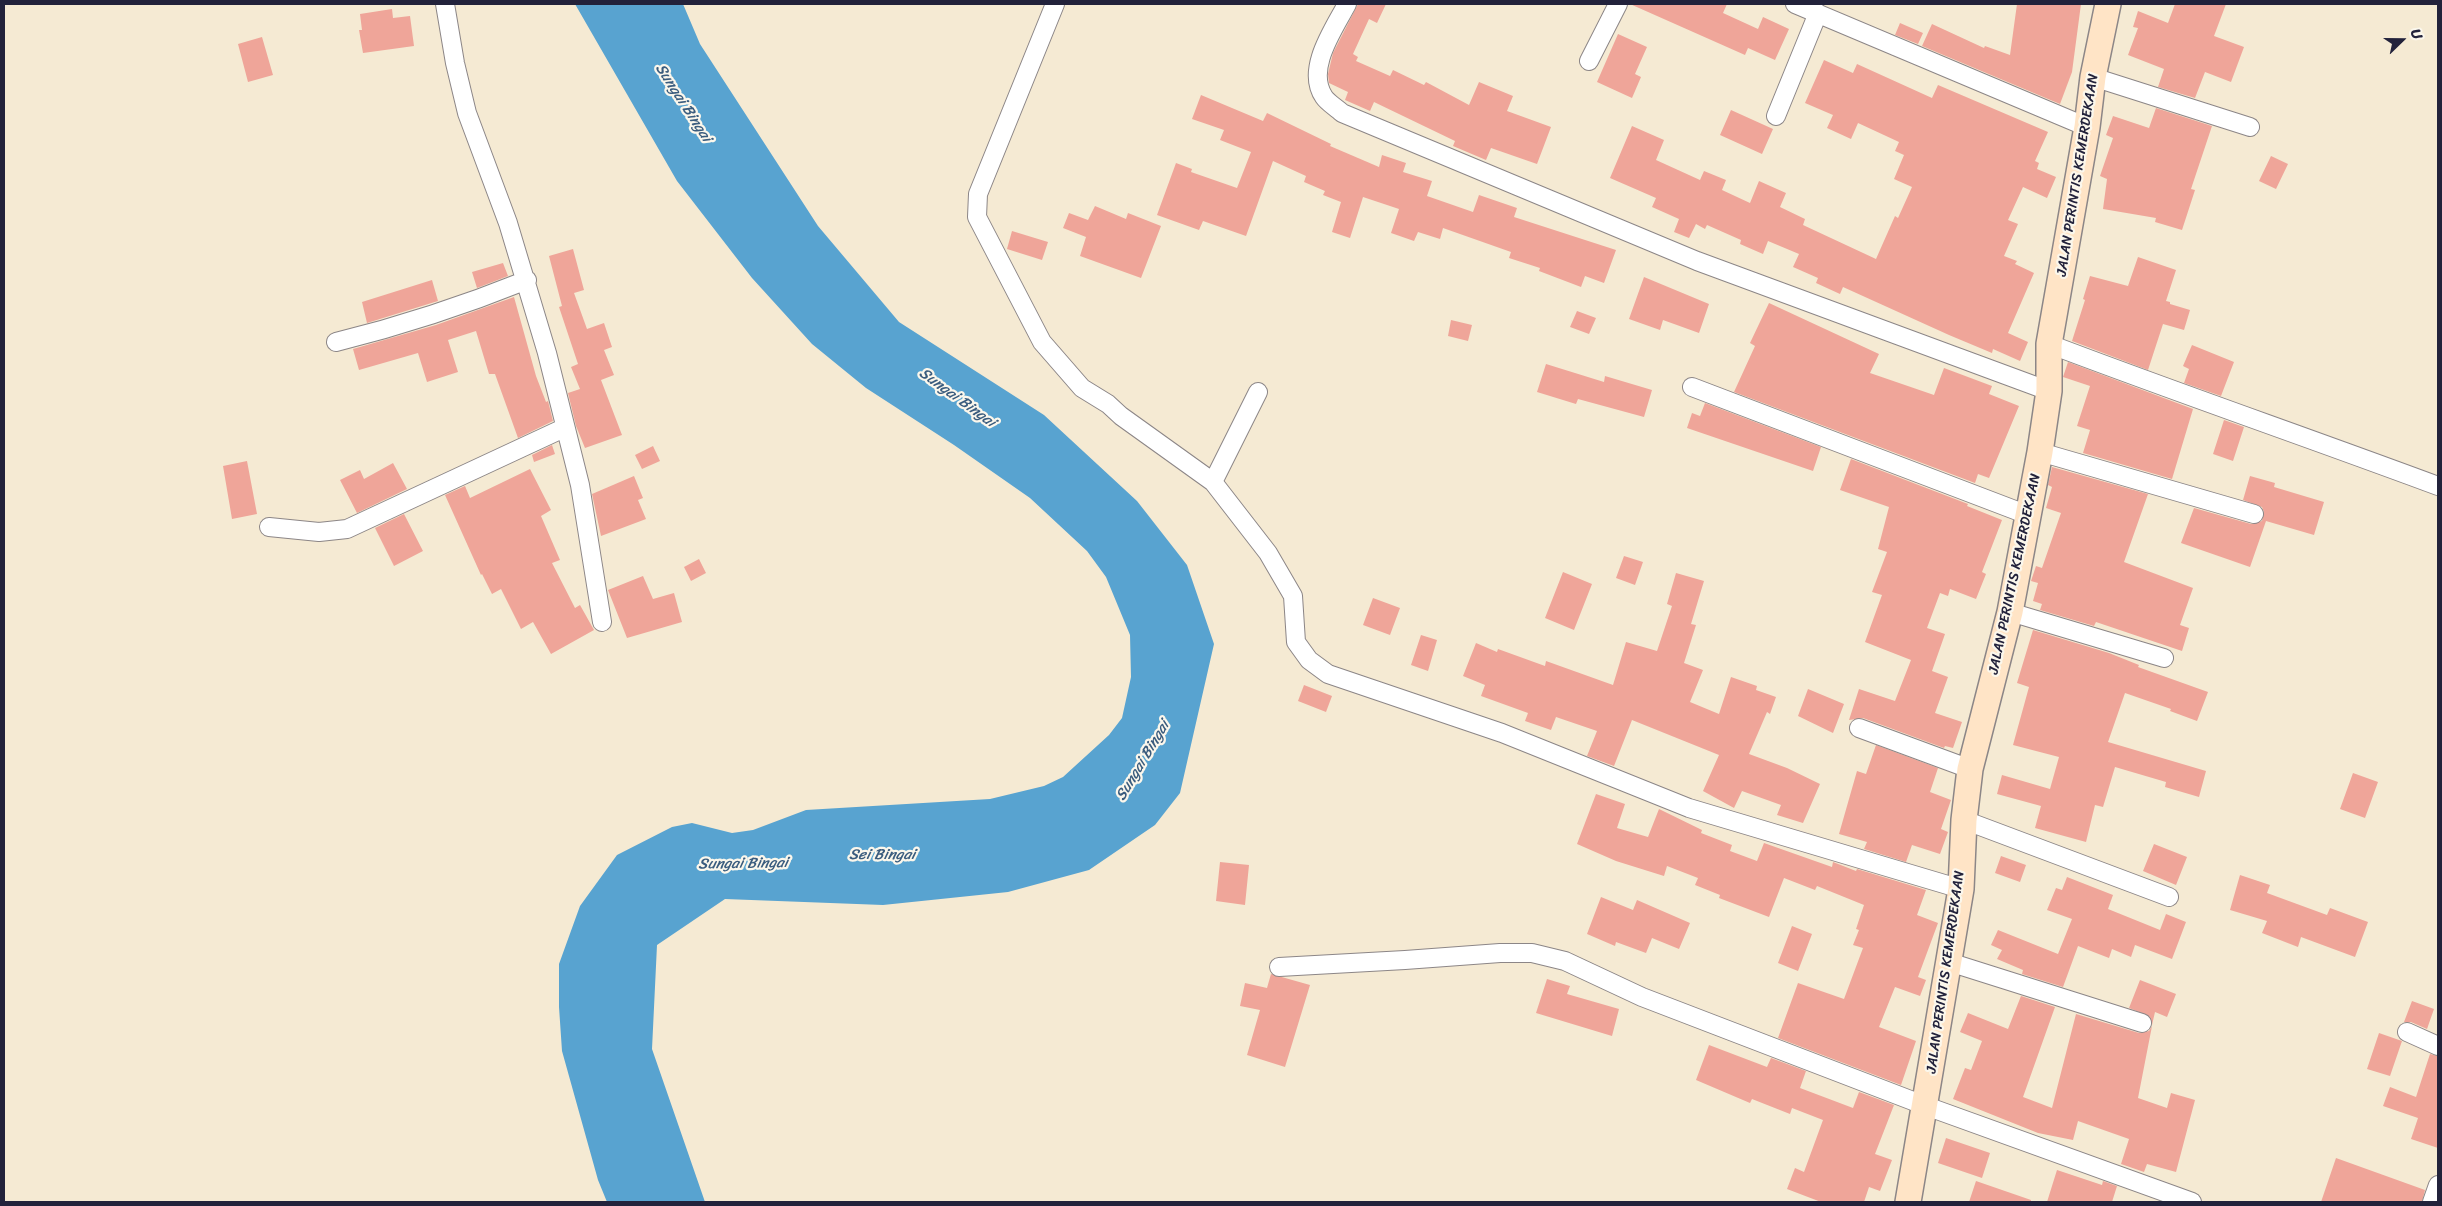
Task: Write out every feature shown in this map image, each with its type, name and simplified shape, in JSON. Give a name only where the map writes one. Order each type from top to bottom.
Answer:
[{"type":"street","points":[[445,4],[455,64],[467,113],[508,223],[527,280],[547,353],[564,428],[580,485],[602,622]]},
{"type":"street","points":[[1055,4],[978,194],[977,217],[1042,342],[1056,360],[1082,388],[1108,404],[1121,416],[1213,482],[1268,553],[1293,596],[1296,642],[1309,660],[1328,674],[1502,733],[1689,808],[1961,889]]},
{"type":"street","points":[[1347,4],[1326,44],[1316,77],[1324,98],[1342,113],[1697,261],[2048,391]]},
{"type":"street","points":[[1589,61],[1618,4]]},
{"type":"street","points":[[1795,4],[2087,127]]},
{"type":"street","name":"JALAN PERINTIS KEMERDEKAAN","points":[[1908,1202],[1926,1106],[1961,889],[1964,820],[1970,769],[2010,612],[2040,452],[2048,391],[2049,344],[2087,127],[2093,77],[2108,4]]},
{"type":"street","points":[[1776,116],[1818,13]]},
{"type":"street","points":[[2093,77],[2250,127]]},
{"type":"street","points":[[336,342],[394,328],[490,295],[527,280]]},
{"type":"street","points":[[2049,344],[2177,393],[2216,404],[2438,486]]},
{"type":"street","points":[[1692,387],[2028,515]]},
{"type":"street","points":[[1213,482],[1258,392]]},
{"type":"street","points":[[269,527],[319,532],[347,529],[564,428]]},
{"type":"street","points":[[2040,452],[2254,514]]},
{"type":"street","points":[[2010,612],[2164,658]]},
{"type":"street","points":[[1859,728],[1970,769]]},
{"type":"street","points":[[1964,820],[2169,896]]},
{"type":"street","points":[[1279,967],[1500,953],[1532,953],[1565,961],[1642,997],[1926,1106],[2192,1202]]},
{"type":"street","points":[[1948,962],[2142,1022]]},
{"type":"street","points":[[2407,1032],[2438,1046]]},
{"type":"street","points":[[2432,1202],[2438,1186]]},
{"type":"water","name":"Sei Bingai","points":[[575,4],[683,4],[700,44],[818,226],[899,322],[1044,415],[1137,501],[1187,565],[1214,644],[1180,793],[1155,825],[1089,870],[1008,892],[883,905],[725,899],[657,945],[652,1049],[705,1202],[607,1202],[598,1180],[562,1051],[559,964],[580,906],[617,855],[672,827],[692,823],[732,833],[753,830],[806,810],[990,799],[1044,786],[1063,777],[1109,735],[1122,718],[1131,677],[1130,635],[1106,577],[1087,551],[1030,498],[954,445],[866,388],[812,344],[752,278],[677,181]]},
{"type":"building","points":[[1358,4],[1386,4],[1377,23],[1369,19],[1353,54],[1358,57],[1356,61],[1390,76],[1393,70],[1424,85],[1426,82],[1469,105],[1479,82],[1513,96],[1507,111],[1551,127],[1537,164],[1491,148],[1486,160],[1453,146],[1455,141],[1374,102],[1370,111],[1345,100],[1348,92],[1329,83],[1328,74],[1333,53]]},
{"type":"building","points":[[1630,4],[1727,4],[1723,13],[1758,29],[1763,17],[1789,29],[1775,60],[1748,48],[1745,55]]},
{"type":"building","points":[[2017,4],[2081,4],[2072,72],[2060,104],[1922,46],[1932,24],[1984,48],[1985,46],[2010,55]]},
{"type":"building","points":[[2175,4],[2226,4],[2214,36],[2244,47],[2231,82],[2205,72],[2195,98],[2158,87],[2164,69],[2128,55],[2138,28],[2133,27],[2138,11],[2168,23]]},
{"type":"building","points":[[392,9],[393,18],[410,16],[414,46],[363,53],[359,30],[362,30],[360,14]]},
{"type":"building","points":[[1900,23],[1923,33],[1918,44],[1895,35]]},
{"type":"building","points":[[1618,34],[1647,47],[1635,74],[1641,77],[1632,98],[1597,82]]},
{"type":"building","points":[[262,37],[273,75],[248,82],[238,44]]},
{"type":"building","points":[[1824,60],[1853,73],[1857,64],[1932,98],[1938,85],[2048,132],[2035,161],[2039,163],[2037,169],[2056,177],[2047,198],[2023,187],[2008,220],[2018,224],[2004,256],[2017,261],[2015,264],[2034,273],[2008,333],[2028,342],[2020,361],[1993,349],[1992,353],[1843,287],[1840,294],[1816,283],[1818,278],[1793,267],[1799,254],[1768,241],[1763,254],[1740,244],[1741,240],[1707,225],[1705,229],[1696,224],[1689,238],[1674,232],[1679,219],[1652,207],[1656,198],[1610,178],[1632,126],[1664,140],[1656,160],[1700,180],[1704,171],[1726,180],[1722,190],[1750,203],[1759,181],[1786,193],[1780,207],[1805,219],[1803,225],[1876,259],[1895,216],[1898,218],[1912,187],[1894,179],[1904,155],[1895,151],[1899,142],[1858,123],[1851,139],[1827,128],[1833,115],[1805,103]]},
{"type":"building","points":[[1201,95],[1263,121],[1267,113],[1331,144],[1330,146],[1379,167],[1382,155],[1406,163],[1403,172],[1432,181],[1427,196],[1473,212],[1479,195],[1517,208],[1514,217],[1616,250],[1604,283],[1585,276],[1581,287],[1539,271],[1540,268],[1509,258],[1511,252],[1443,228],[1440,239],[1418,232],[1414,241],[1391,233],[1399,209],[1363,197],[1350,238],[1332,232],[1341,202],[1323,195],[1325,191],[1304,182],[1306,176],[1273,161],[1246,236],[1203,221],[1199,230],[1157,215],[1176,163],[1192,169],[1191,172],[1237,188],[1251,152],[1220,140],[1224,130],[1192,119]]},
{"type":"building","points":[[2156,108],[2212,126],[2191,189],[2195,190],[2182,230],[2155,222],[2156,218],[2103,209],[2107,179],[2100,176],[2113,138],[2106,135],[2113,116],[2149,128]]},
{"type":"building","points":[[1731,110],[1773,129],[1762,154],[1720,135]]},
{"type":"building","points":[[2271,156],[2288,164],[2276,189],[2259,181]]},
{"type":"building","points":[[1095,206],[1126,219],[1128,213],[1161,226],[1141,278],[1080,256],[1086,237],[1063,228],[1069,213],[1088,220]]},
{"type":"building","points":[[1012,231],[1048,242],[1042,260],[1007,249]]},
{"type":"building","points":[[573,249],[584,290],[574,293],[587,329],[604,323],[612,347],[604,350],[614,375],[601,380],[622,435],[585,448],[576,426],[568,393],[580,389],[571,367],[578,364],[559,307],[562,306],[549,256]]},
{"type":"building","points":[[2138,257],[2176,270],[2166,301],[2190,310],[2184,330],[2163,324],[2148,370],[2072,341],[2085,300],[2083,299],[2090,276],[2128,286]]},
{"type":"building","points":[[503,263],[508,276],[477,288],[472,272]]},
{"type":"building","points":[[1644,277],[1709,304],[1699,333],[1663,320],[1660,330],[1629,319]]},
{"type":"building","points":[[432,280],[438,301],[367,323],[362,302]]},
{"type":"building","points":[[514,297],[536,376],[546,402],[548,401],[553,421],[518,438],[495,374],[489,374],[476,331],[448,340],[458,372],[427,382],[418,353],[359,370],[353,349],[436,325]]},
{"type":"building","points":[[1769,303],[1879,354],[1870,373],[1934,395],[1944,368],[1992,386],[1989,394],[2019,406],[1989,478],[1978,474],[1975,483],[1734,392],[1755,346],[1750,343]]},
{"type":"building","points":[[1577,311],[1596,318],[1589,334],[1570,327]]},
{"type":"building","points":[[1451,320],[1472,325],[1468,341],[1448,336]]},
{"type":"building","points":[[2192,345],[2234,362],[2221,396],[2184,383],[2189,369],[2183,366]]},
{"type":"building","points":[[2068,362],[2193,409],[2172,479],[2083,453],[2090,430],[2077,426],[2090,386],[2063,377]]},
{"type":"building","points":[[1546,364],[1604,382],[1605,376],[1652,390],[1644,417],[1578,399],[1576,404],[1537,392]]},
{"type":"building","points":[[1705,403],[1821,447],[1813,471],[1687,428],[1692,413],[1700,416]]},
{"type":"building","points":[[2224,420],[2244,427],[2233,461],[2213,454]]},
{"type":"building","points":[[552,445],[555,454],[534,462],[532,455]]},
{"type":"building","points":[[653,446],[660,461],[642,469],[635,455]]},
{"type":"building","points":[[1851,459],[1968,504],[1967,506],[2002,520],[1982,572],[1986,574],[1976,599],[1950,589],[1948,596],[1940,593],[1927,628],[1945,634],[1932,671],[1948,677],[1935,713],[1962,722],[1953,748],[1945,746],[1944,748],[1863,718],[1849,720],[1859,689],[1895,701],[1911,660],[1865,642],[1882,595],[1872,592],[1887,552],[1878,549],[1889,507],[1840,490]]},
{"type":"building","points":[[247,461],[257,514],[232,519],[223,466]]},
{"type":"building","points":[[393,463],[407,489],[357,513],[340,480],[360,470],[364,479]]},
{"type":"building","points":[[2052,467],[2148,494],[2124,562],[2193,588],[2180,625],[2189,628],[2182,651],[2096,622],[2094,626],[2040,610],[2042,604],[2033,601],[2038,583],[2031,581],[2036,566],[2042,568],[2061,513],[2046,508],[2052,487],[2048,485]]},
{"type":"building","points":[[530,469],[551,510],[541,516],[560,560],[552,563],[575,608],[580,605],[594,630],[551,654],[533,622],[521,629],[501,589],[492,594],[481,575],[445,495],[465,486],[470,498]]},
{"type":"building","points":[[634,476],[643,498],[638,500],[646,519],[601,536],[592,494]]},
{"type":"building","points":[[2250,476],[2275,483],[2274,487],[2324,502],[2314,535],[2266,521],[2250,567],[2181,543],[2194,508],[2251,524],[2262,521],[2264,512],[2262,507],[2243,500]]},
{"type":"building","points":[[404,514],[423,551],[394,566],[375,528]]},
{"type":"building","points":[[1624,556],[1643,562],[1635,585],[1616,578]]},
{"type":"building","points":[[699,559],[706,573],[691,581],[684,567]]},
{"type":"building","points":[[1563,572],[1592,584],[1574,630],[1545,618]]},
{"type":"building","points":[[1676,573],[1704,581],[1691,624],[1696,625],[1684,663],[1703,670],[1690,702],[1719,714],[1731,677],[1757,686],[1756,690],[1776,697],[1770,714],[1767,712],[1749,754],[1787,768],[1820,784],[1803,823],[1777,815],[1781,805],[1742,791],[1734,808],[1703,791],[1719,755],[1632,720],[1614,766],[1587,756],[1597,731],[1556,717],[1551,730],[1525,721],[1528,713],[1481,696],[1485,685],[1463,676],[1476,643],[1497,652],[1498,649],[1545,666],[1546,661],[1613,685],[1626,642],[1657,651],[1672,606],[1667,604]]},
{"type":"building","points":[[643,576],[653,599],[674,593],[682,622],[627,638],[608,590]]},
{"type":"building","points":[[1373,598],[1400,608],[1390,635],[1363,625]]},
{"type":"building","points":[[2033,630],[2109,653],[2139,665],[2138,667],[2208,692],[2197,721],[2170,711],[2171,709],[2125,693],[2108,742],[2206,771],[2199,797],[2165,787],[2166,782],[2115,767],[2103,807],[2095,805],[2086,842],[2035,828],[2041,806],[1997,794],[2002,775],[2050,789],[2059,757],[2013,745],[2029,687],[2017,683]]},
{"type":"building","points":[[1421,635],[1437,640],[1428,671],[1411,665]]},
{"type":"building","points":[[1304,685],[1332,696],[1326,712],[1298,701]]},
{"type":"building","points":[[1808,689],[1844,704],[1833,733],[1798,716]]},
{"type":"building","points":[[1876,745],[1938,768],[1930,792],[1951,800],[1941,829],[1948,832],[1940,854],[1912,845],[1906,862],[1864,849],[1867,842],[1839,834],[1857,771],[1866,774]]},
{"type":"building","points":[[2353,773],[2378,782],[2365,818],[2340,809]]},
{"type":"building","points":[[1596,794],[1625,804],[1617,828],[1648,837],[1659,809],[1702,830],[1701,833],[1732,845],[1730,851],[1757,861],[1764,843],[1832,867],[1833,862],[1856,871],[1857,869],[1926,890],[1917,915],[1938,923],[1918,977],[1926,980],[1920,996],[1895,987],[1879,1027],[1916,1041],[1901,1085],[1778,1038],[1798,983],[1844,999],[1863,948],[1853,945],[1859,930],[1856,929],[1864,905],[1817,886],[1815,890],[1784,878],[1769,917],[1719,898],[1720,895],[1695,885],[1698,878],[1667,866],[1664,876],[1616,861],[1577,844]]},
{"type":"building","points":[[2154,844],[2187,857],[2176,885],[2143,871]]},
{"type":"building","points":[[2001,856],[2026,865],[2020,882],[1995,873]]},
{"type":"building","points":[[1220,862],[1249,865],[1245,905],[1216,901]]},
{"type":"building","points":[[2240,875],[2270,885],[2267,893],[2327,915],[2330,908],[2368,922],[2355,957],[2301,937],[2298,947],[2262,933],[2267,921],[2230,910]]},
{"type":"building","points":[[2067,877],[2113,895],[2108,909],[2160,930],[2166,914],[2186,922],[2172,959],[2135,945],[2131,957],[2112,949],[2109,958],[2078,946],[2063,987],[2022,974],[2023,970],[1997,959],[2002,950],[1991,945],[1998,930],[2058,954],[2072,919],[2047,910],[2056,888],[2062,890]]},
{"type":"building","points":[[1601,897],[1633,910],[1637,900],[1690,923],[1679,949],[1652,938],[1646,953],[1616,942],[1615,946],[1587,934]]},
{"type":"building","points":[[1792,926],[1812,934],[1798,971],[1778,963]]},
{"type":"building","points":[[1271,974],[1310,985],[1285,1067],[1247,1055],[1260,1010],[1240,1006],[1245,983],[1267,988]]},
{"type":"building","points":[[1547,979],[1570,986],[1567,994],[1619,1009],[1612,1036],[1536,1013]]},
{"type":"building","points":[[2140,980],[2176,994],[2167,1017],[2155,1012],[2152,1025],[2149,1016],[2129,1008]]},
{"type":"building","points":[[2021,996],[2055,1007],[2023,1097],[2052,1108],[2076,1014],[2139,1033],[2149,1031],[2152,1026],[2138,1098],[2167,1108],[2171,1093],[2195,1100],[2176,1172],[2147,1164],[2144,1172],[2121,1164],[2129,1139],[2078,1121],[2073,1140],[2038,1133],[1953,1099],[1965,1068],[1971,1070],[1982,1041],[1960,1032],[1968,1013],[2008,1029]]},
{"type":"building","points":[[2412,1001],[2434,1009],[2427,1029],[2411,1022],[2404,1022]]},
{"type":"building","points":[[2379,1033],[2402,1041],[2390,1076],[2367,1069]]},
{"type":"building","points":[[1709,1045],[1767,1067],[1771,1058],[1806,1071],[1800,1088],[1853,1108],[1859,1092],[1894,1105],[1875,1154],[1892,1160],[1880,1191],[1869,1187],[1864,1202],[1821,1202],[1787,1189],[1795,1168],[1804,1172],[1823,1120],[1792,1108],[1790,1114],[1752,1099],[1750,1103],[1696,1080]]},
{"type":"building","points":[[2430,1054],[2438,1056],[2438,1148],[2411,1139],[2418,1118],[2383,1106],[2390,1087],[2416,1097]]},
{"type":"building","points":[[1946,1138],[1990,1153],[1982,1178],[1938,1163]]},
{"type":"building","points":[[2336,1158],[2425,1190],[2422,1202],[2321,1202]]},
{"type":"building","points":[[2057,1170],[2102,1185],[2103,1181],[2117,1186],[2112,1202],[2047,1202]]},
{"type":"building","points":[[1976,1181],[2031,1200],[2031,1202],[1969,1202]]},
{"type":"water label","name":"Sungai Bingai","points":[[683,103]]},
{"type":"water label","name":"Sungai Bingai","points":[[957,398]]},
{"type":"water label","name":"Sungai Bingai","points":[[1143,761]]},
{"type":"water label","name":"Sungai Bingai","points":[[743,864]]}]
